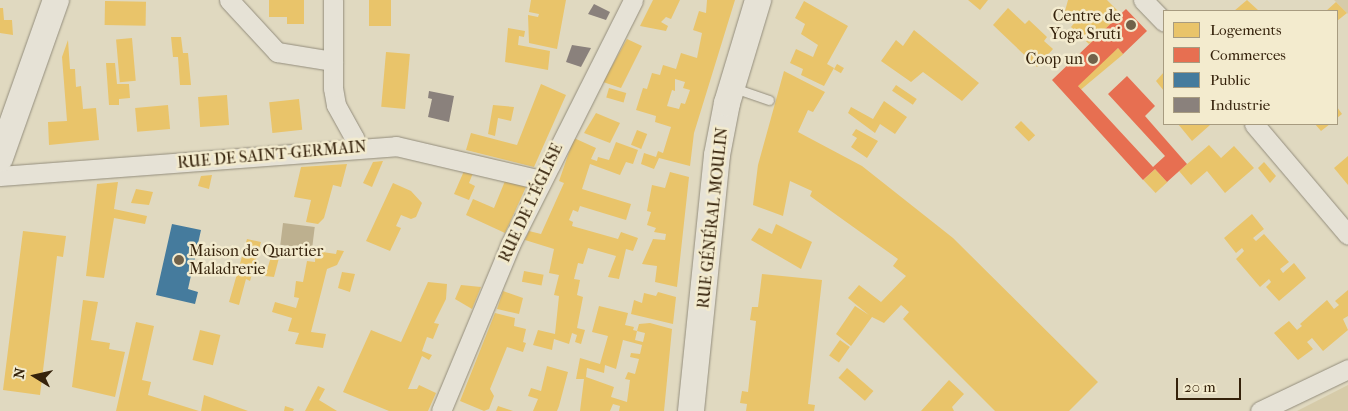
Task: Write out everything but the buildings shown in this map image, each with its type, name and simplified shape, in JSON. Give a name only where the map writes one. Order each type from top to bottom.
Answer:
[{"type":"main road","points":[[0,158],[56,0]]},
{"type":"main road","name":"RUE GÉNÉRAL MOULIN","points":[[691,411],[717,155],[731,87],[758,0]]},
{"type":"street","points":[[229,0],[277,52],[333,61]]},
{"type":"street","points":[[333,0],[333,61],[336,105],[354,138],[355,147]]},
{"type":"street","name":"RUE DE L'ÉGLISE","points":[[441,411],[495,278],[541,180],[634,0]]},
{"type":"street","points":[[1143,0],[1163,21]]},
{"type":"street","points":[[1255,125],[1348,235]]},
{"type":"street","name":"RUE DE SAINT-GERMAIN","points":[[0,176],[171,164],[355,147],[396,146],[420,150],[541,180]]},
{"type":"street","points":[[1260,411],[1348,368]]},
{"type":"lane","points":[[731,87],[769,100]]},
{"type":"shaded area","points":[[1334,0],[1348,0],[1348,14]]},
{"type":"shaded area","points":[[283,223],[315,227],[312,249],[280,245]]},
{"type":"shaded area","points":[[1348,385],[1348,411],[1297,411]]},
{"type":"place","name":"Centre de Yoga Sruti","points":[[1131,25]]},
{"type":"place","name":"Coop un","points":[[1093,59]]},
{"type":"place","name":"Maison de Quartier Maladrerie","points":[[179,260]]}]
